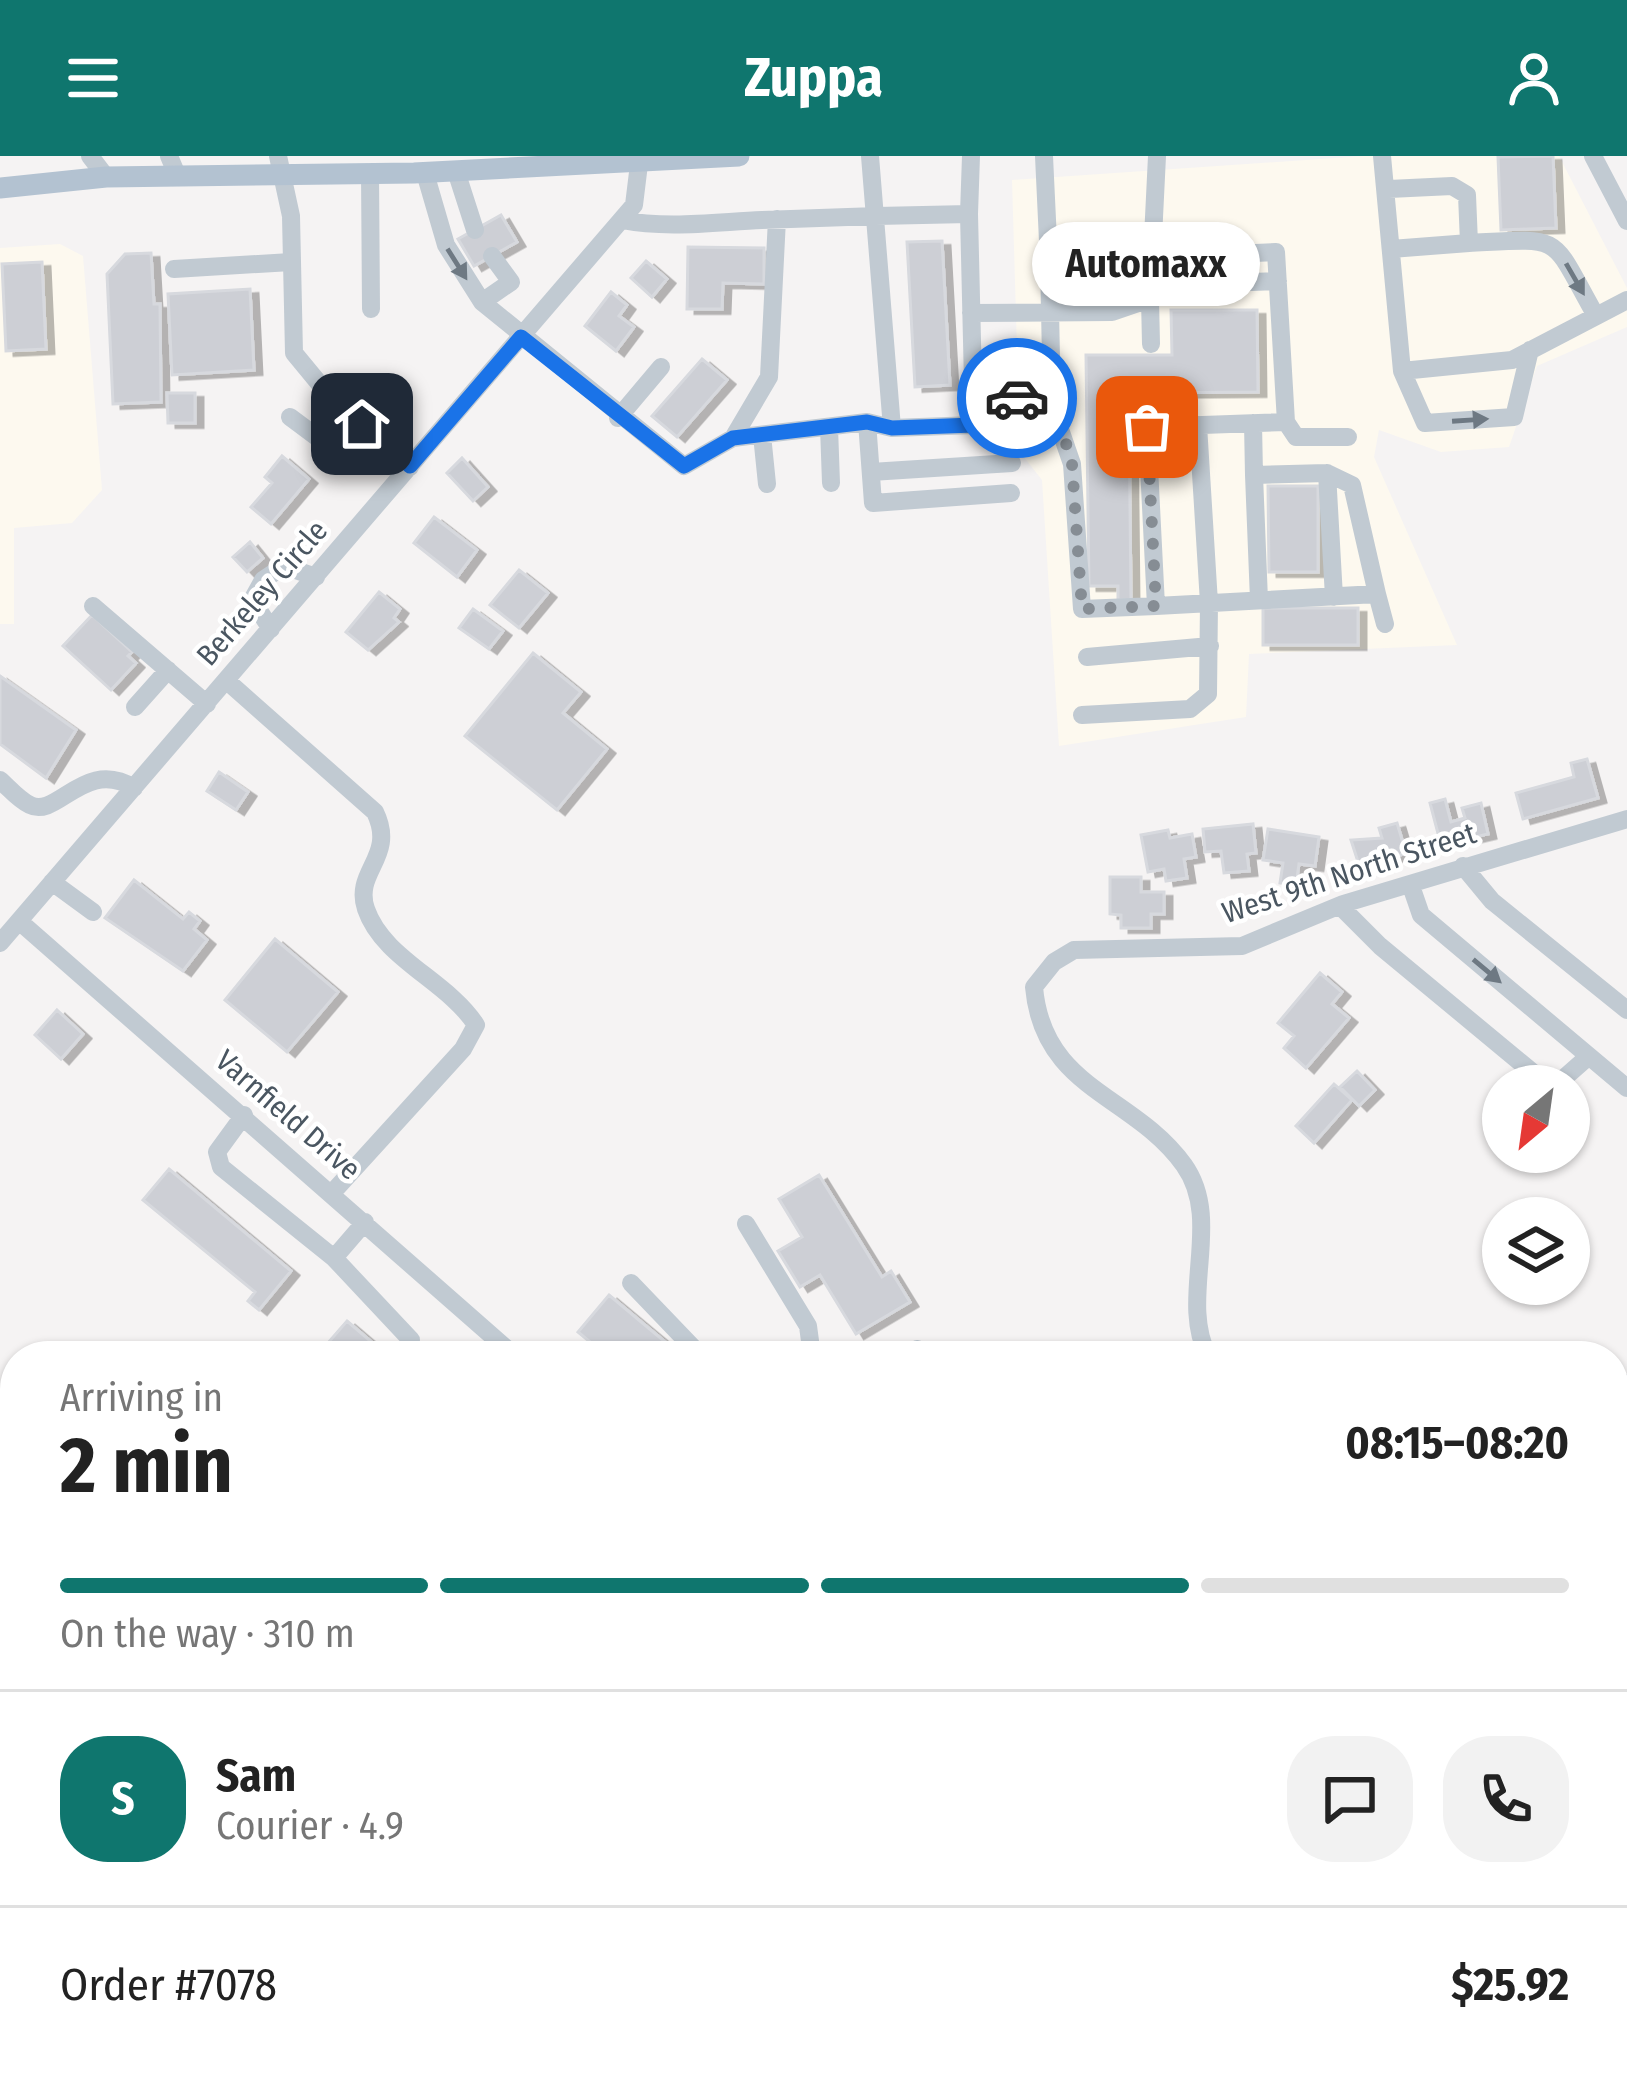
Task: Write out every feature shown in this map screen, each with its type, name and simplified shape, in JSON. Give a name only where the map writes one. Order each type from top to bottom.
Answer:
[{"type":"main road","points":[[0,188],[173,165],[424,173],[534,162],[739,156]]},
{"type":"street","points":[[90,156],[106,177]]},
{"type":"street","points":[[870,156],[892,428]]},
{"type":"street","points":[[424,173],[446,245],[482,302],[618,418],[684,466],[733,438],[867,422],[892,428],[974,425],[971,156]]},
{"type":"street","points":[[1044,156],[1052,395],[1072,464],[1082,609],[1377,594]]},
{"type":"street","points":[[1151,344],[1157,156]]},
{"type":"street","points":[[1593,156],[1621,195],[1627,221]]},
{"type":"street","name":"Berkeley Circle","points":[[0,943],[316,577],[404,461],[622,220],[634,205],[640,159]]},
{"type":"street","points":[[1387,159],[1402,371],[1425,423],[1514,417],[1530,350]]},
{"type":"street","points":[[279,165],[291,216],[294,353],[327,393],[404,461]]},
{"type":"street","points":[[472,166],[475,230]]},
{"type":"street","points":[[370,173],[371,309]]},
{"type":"street","points":[[1389,189],[1452,185],[1467,195],[1469,243]]},
{"type":"street","points":[[622,220],[647,225],[969,214]]},
{"type":"street","points":[[733,438],[769,377],[777,219]]},
{"type":"street","points":[[1391,249],[1544,239],[1557,248],[1596,316]]},
{"type":"street","points":[[1049,262],[1276,252],[1286,422],[1296,437],[1348,437]]},
{"type":"street","points":[[482,302],[511,282],[492,256]]},
{"type":"street","points":[[175,268],[291,262]]},
{"type":"street","points":[[971,313],[1112,312],[1198,284],[1278,280]]},
{"type":"street","points":[[1402,371],[1512,360],[1627,300]]},
{"type":"street","points":[[618,418],[661,367]]},
{"type":"street","points":[[973,402],[1052,395]]},
{"type":"street","points":[[290,417],[353,464],[404,461]]},
{"type":"street","points":[[867,422],[873,503],[1011,493]]},
{"type":"street","points":[[1156,606],[1147,427],[1286,422]]},
{"type":"street","points":[[1253,423],[1259,600]]},
{"type":"street","points":[[1082,715],[1199,706],[1210,685],[1198,425]]},
{"type":"street","points":[[829,427],[831,483]]},
{"type":"street","points":[[762,435],[767,484]]},
{"type":"street","points":[[871,472],[1012,463]]},
{"type":"street","points":[[1254,475],[1327,473],[1352,485],[1384,624]]},
{"type":"street","points":[[1327,473],[1334,597]]},
{"type":"street","points":[[271,629],[252,600],[263,580],[284,566],[316,577]]},
{"type":"street","points":[[93,606],[206,704]]},
{"type":"street","points":[[1087,658],[1210,646]]},
{"type":"street","points":[[135,707],[168,670]]},
{"type":"street","points":[[227,681],[375,812],[384,832],[383,848],[363,888],[371,921],[476,1025],[470,1040],[332,1193]]},
{"type":"street","points":[[2,787],[41,808],[94,779],[117,777],[134,788]]},
{"type":"street","name":"West 9th North Street","points":[[1204,1341],[1194,1304],[1202,1245],[1198,1205],[1186,1167],[1054,1055],[1037,1018],[1034,987],[1054,962],[1074,950],[1241,946],[1340,906],[1627,819]]},
{"type":"street","points":[[1462,866],[1492,902],[1627,1010]]},
{"type":"street","points":[[52,882],[93,912]]},
{"type":"street","points":[[1411,886],[1421,915],[1627,1088]]},
{"type":"street","points":[[1340,906],[1380,946],[1526,1065]]},
{"type":"street","name":"Varnfield Drive","points":[[19,921],[498,1341]]},
{"type":"street","points":[[1578,1065],[1589,1056]]},
{"type":"street","points":[[244,1115],[217,1152],[221,1167],[334,1258],[411,1340]]},
{"type":"street","points":[[334,1258],[364,1222]]},
{"type":"street","points":[[746,1224],[808,1326],[810,1341]]},
{"type":"street","points":[[631,1283],[687,1341]]},
{"type":"shaded area","points":[[1364,156],[1559,156],[1627,288],[1627,327],[1537,366],[1509,447],[1441,452],[1379,430],[1374,457],[1457,645],[1249,654],[1246,717],[1059,746],[1042,480],[1020,452],[1012,180]]},
{"type":"shaded area","points":[[60,244],[83,256],[102,490],[72,523],[14,528],[14,624],[0,624],[0,248]]},
{"type":"building","points":[[1553,156],[1556,228],[1501,230],[1498,157]]},
{"type":"building","points":[[501,215],[517,242],[474,266],[458,239]]},
{"type":"building","points":[[942,241],[950,385],[915,387],[907,242]]},
{"type":"building","points":[[688,247],[764,248],[764,284],[723,283],[722,309],[687,309]]},
{"type":"building","points":[[151,253],[154,304],[160,304],[161,402],[113,404],[107,274],[125,254]]},
{"type":"building","points":[[646,261],[667,279],[652,297],[631,278]]},
{"type":"building","points":[[42,262],[46,349],[6,351],[2,264]]},
{"type":"building","points":[[250,289],[254,370],[172,375],[168,294]]},
{"type":"building","points":[[611,292],[627,305],[619,316],[634,327],[616,351],[585,326]]},
{"type":"building","points":[[1171,310],[1257,310],[1258,392],[1140,393],[1140,412],[1129,412],[1131,600],[1118,600],[1118,586],[1089,586],[1086,355],[1172,355]]},
{"type":"building","points":[[702,359],[727,380],[677,437],[652,416]]},
{"type":"building","points":[[167,393],[195,393],[195,423],[168,423]]},
{"type":"building","points":[[282,456],[309,479],[271,524],[251,507],[272,483],[265,477]]},
{"type":"building","points":[[462,458],[488,487],[473,501],[447,473]]},
{"type":"building","points":[[1268,486],[1318,486],[1318,572],[1269,572]]},
{"type":"building","points":[[434,517],[477,550],[457,577],[414,543]]},
{"type":"building","points":[[250,542],[263,558],[247,572],[233,557]]},
{"type":"building","points":[[519,570],[548,593],[519,628],[490,605]]},
{"type":"building","points":[[379,592],[400,609],[394,618],[399,622],[368,650],[346,632]]},
{"type":"building","points":[[1263,608],[1358,608],[1358,645],[1263,645]]},
{"type":"building","points":[[473,609],[503,631],[489,649],[459,628]]},
{"type":"building","points":[[92,615],[132,652],[128,656],[136,663],[111,690],[63,646]]},
{"type":"building","points":[[533,653],[581,692],[563,713],[607,749],[557,810],[465,736]]},
{"type":"building","points":[[0,676],[76,730],[46,778],[0,744]]},
{"type":"building","points":[[1587,759],[1598,798],[1523,819],[1516,793],[1574,777],[1571,763]]},
{"type":"building","points":[[219,772],[248,792],[236,810],[207,791]]},
{"type":"building","points":[[1445,799],[1451,822],[1465,818],[1462,808],[1481,803],[1488,834],[1441,845],[1430,803]]},
{"type":"building","points":[[1397,823],[1406,853],[1360,868],[1351,840],[1382,838],[1379,828]]},
{"type":"building","points":[[1253,824],[1256,853],[1247,854],[1249,871],[1224,873],[1221,851],[1205,852],[1203,829]]},
{"type":"building","points":[[1268,829],[1319,837],[1315,866],[1299,864],[1296,885],[1280,883],[1283,863],[1263,860]]},
{"type":"building","points":[[1168,830],[1170,838],[1192,834],[1196,857],[1184,859],[1187,878],[1166,881],[1164,869],[1148,872],[1141,835]]},
{"type":"building","points":[[1110,877],[1141,877],[1141,892],[1164,892],[1164,914],[1151,914],[1151,928],[1121,928],[1121,915],[1110,914]]},
{"type":"building","points":[[134,880],[183,919],[189,912],[200,921],[194,929],[207,940],[183,971],[105,918]]},
{"type":"building","points":[[275,939],[338,992],[287,1052],[225,1000]]},
{"type":"building","points":[[1320,973],[1342,992],[1332,1004],[1349,1018],[1306,1068],[1284,1048],[1294,1036],[1278,1023]]},
{"type":"building","points":[[57,1010],[83,1034],[61,1059],[35,1035]]},
{"type":"building","points":[[1357,1071],[1375,1090],[1359,1106],[1340,1087]]},
{"type":"building","points":[[1334,1084],[1352,1100],[1314,1143],[1296,1126]]},
{"type":"building","points":[[169,1169],[291,1271],[259,1310],[248,1301],[255,1292],[143,1200]]},
{"type":"building","points":[[819,1175],[882,1277],[891,1271],[910,1302],[856,1334],[820,1275],[800,1287],[778,1251],[802,1237],[779,1199]]},
{"type":"building","points":[[609,1295],[664,1341],[589,1341],[578,1332]]},
{"type":"building","points":[[347,1321],[370,1341],[330,1341]]},
{"type":"way so far","points":[[1017,398],[1052,395],[1072,464],[1082,609],[1156,606],[1147,427]]},
{"type":"place","name":"Automaxx","points":[[1147,427]]},
{"type":"route","points":[[362,424],[410,466],[521,337],[684,466],[733,438],[867,422],[892,428],[974,425],[973,402],[1017,398]]}]
